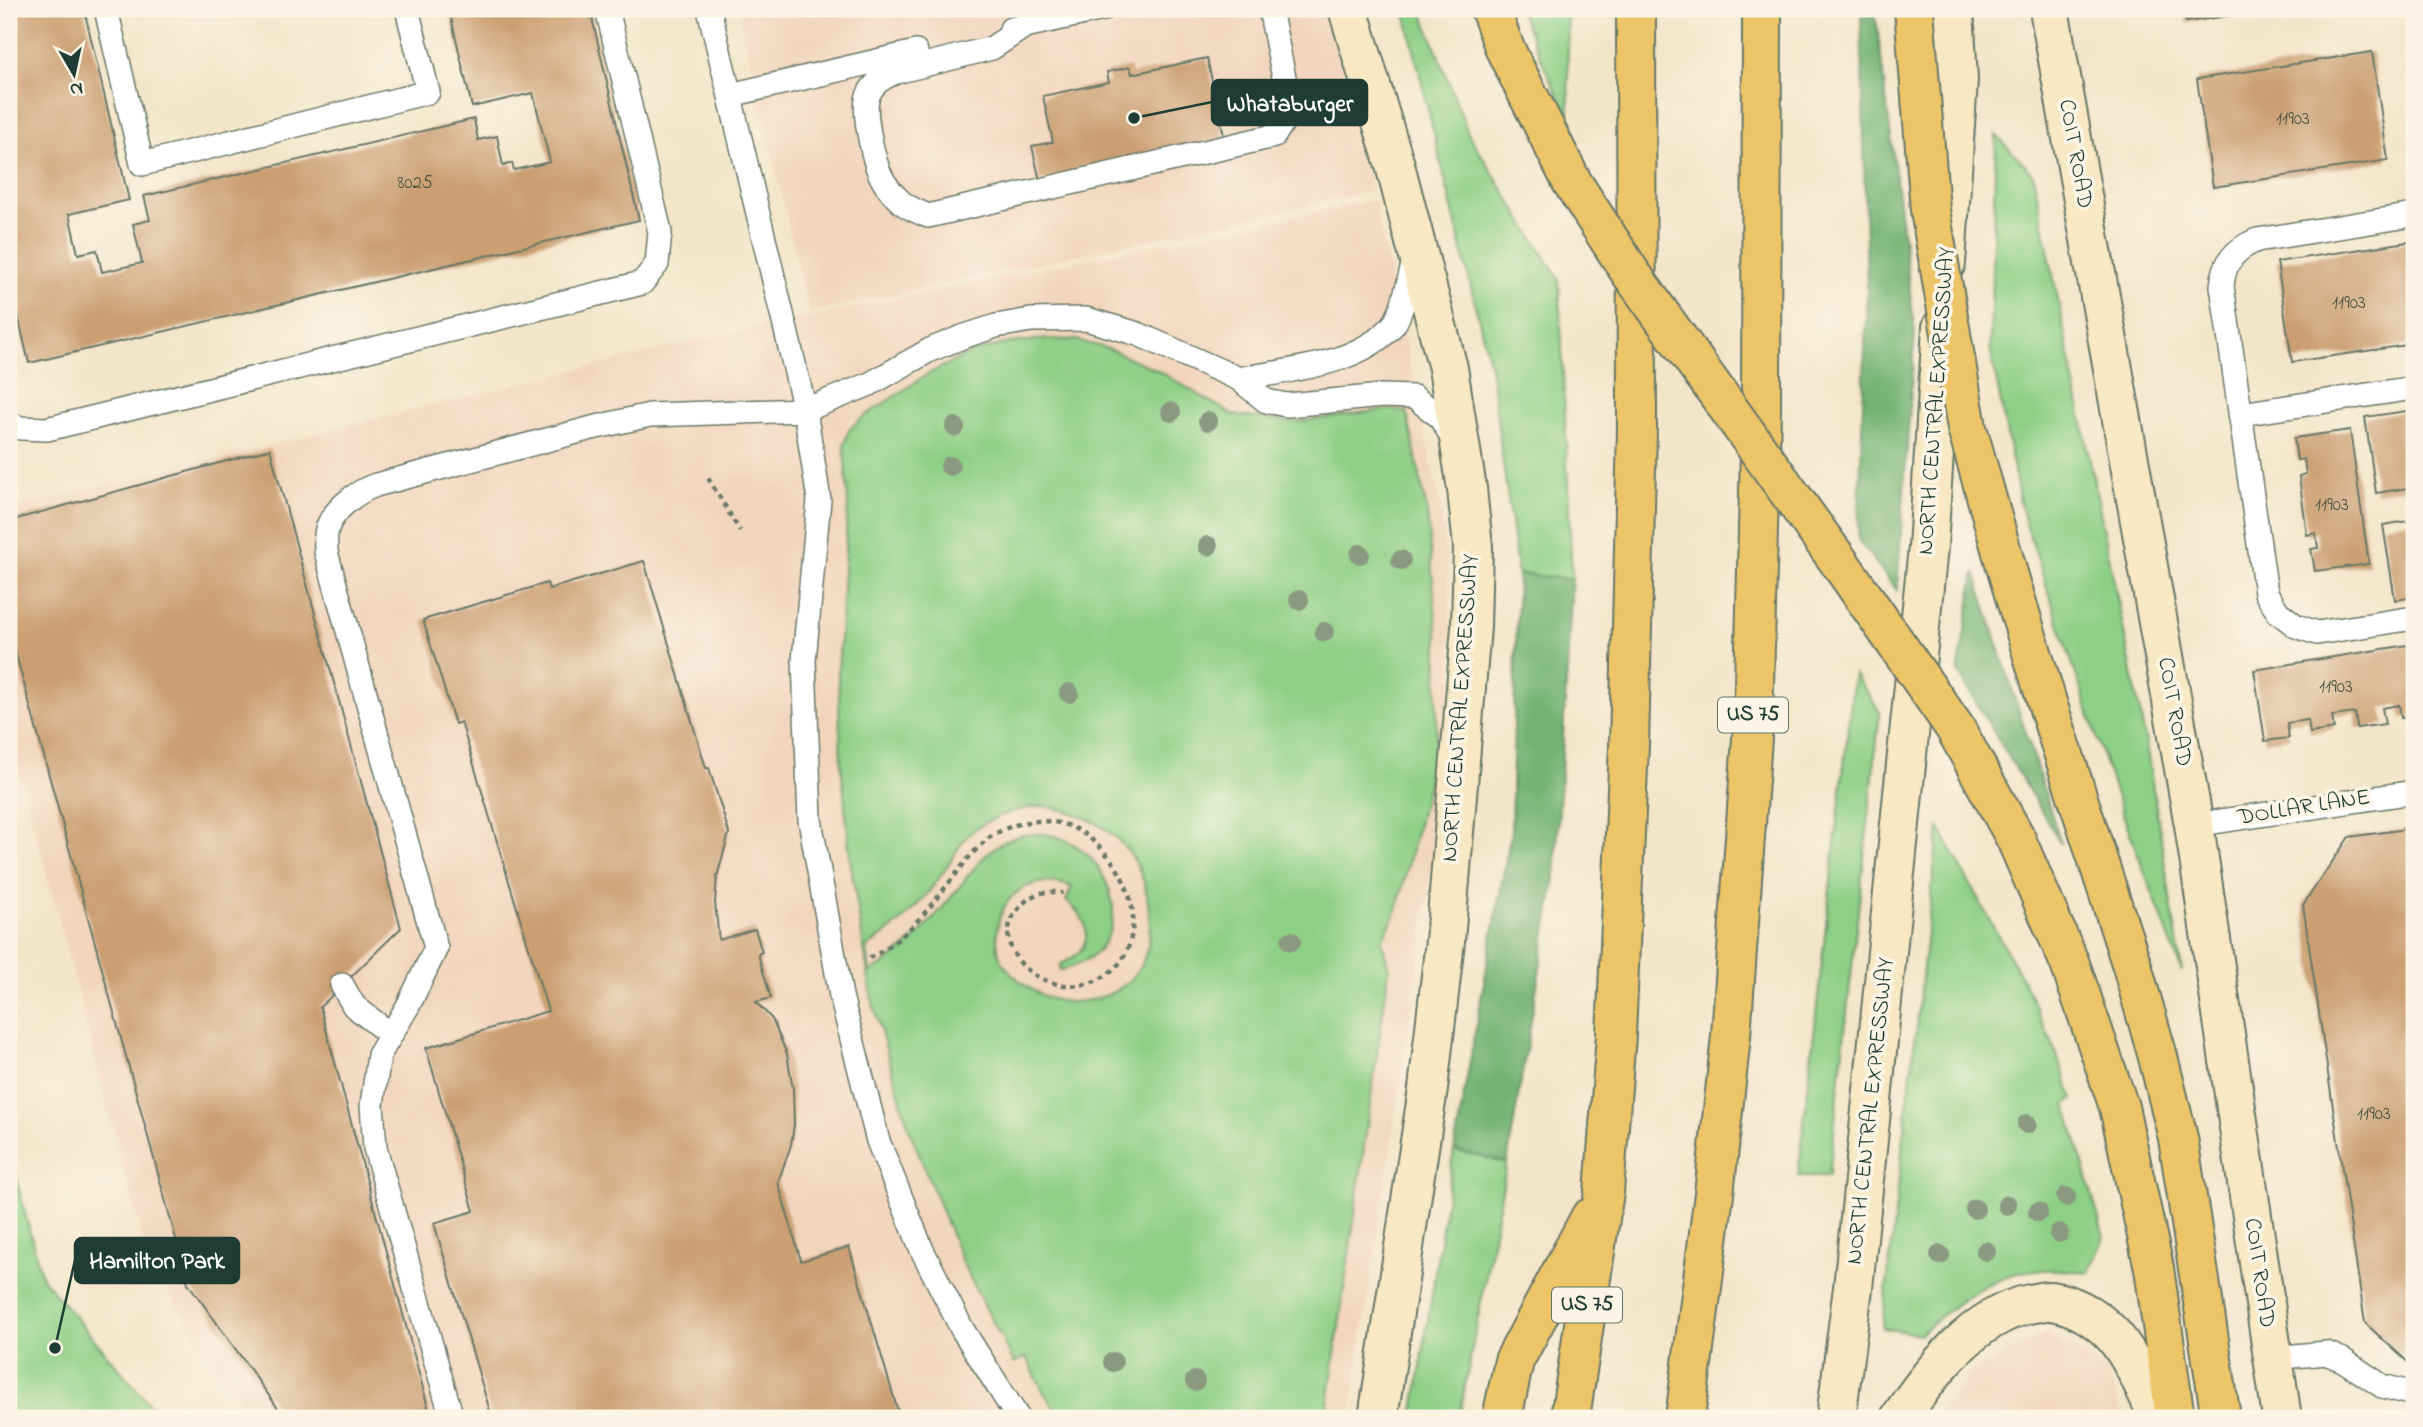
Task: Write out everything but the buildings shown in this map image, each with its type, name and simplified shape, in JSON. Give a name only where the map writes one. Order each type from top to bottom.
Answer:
[{"type":"highway","points":[[1490,9],[1505,49],[1572,182],[1630,272],[1955,728],[2015,837],[2070,964],[2119,1107],[2154,1268],[2175,1418]]},
{"type":"highway","name":"US 75","points":[[1570,1418],[1604,1192],[1617,1021],[1629,745],[1637,443],[1636,9]]},
{"type":"highway","name":"US 75","points":[[1685,1418],[1731,1036],[1753,724],[1760,480],[1762,9]]},
{"type":"highway","points":[[1914,9],[1930,210],[1967,428],[2050,712],[2132,966],[2161,1068],[2178,1138],[2221,1418]]},
{"type":"highway","points":[[1502,1418],[1514,1361],[1604,1192]]},
{"type":"main road","name":"NORTH CENTRAL EXPRESSWAY","points":[[1348,9],[1395,165],[1448,368],[1473,547],[1471,627],[1445,941],[1429,1089],[1378,1418]]},
{"type":"main road","name":"NORTH CENTRAL EXPRESSWAY","points":[[1836,1418],[1853,1288],[1928,547],[1958,80],[1954,9]]},
{"type":"main road","name":"COIT ROAD","points":[[2049,9],[2194,825],[2282,1418]]},
{"type":"main road","points":[[1900,1418],[1917,1392],[1961,1341],[2012,1307],[2049,1300],[2080,1309],[2110,1331],[2128,1358],[2159,1418]]},
{"type":"lane","points":[[106,9],[142,164],[428,92],[407,9]]},
{"type":"lane","points":[[9,423],[20,428],[47,429],[642,283],[657,264],[660,232],[607,9]]},
{"type":"lane","points":[[709,9],[805,410],[819,500],[804,660],[810,820],[836,973],[878,1141],[922,1250],[962,1329],[1018,1418]]},
{"type":"lane","points":[[730,95],[1103,9]]},
{"type":"lane","points":[[1025,26],[992,48],[896,72],[873,86],[866,106],[871,144],[881,178],[902,203],[928,216],[1274,136],[1284,120],[1287,97],[1270,9]]},
{"type":"lane","points":[[2414,215],[2257,240],[2235,252],[2227,261],[2221,286],[2266,593],[2278,611],[2296,626],[2317,633],[2414,618]]},
{"type":"lane","points":[[1239,379],[1322,363],[1364,349],[1395,323],[1418,249]]},
{"type":"lane","points":[[452,1418],[375,1148],[372,1105],[379,1055],[436,948],[326,552],[326,530],[333,516],[361,490],[592,428],[650,415],[805,410],[870,384],[930,350],[962,337],[996,326],[1031,320],[1086,319],[1138,334],[1239,379],[1266,401],[1287,405],[1382,396],[1414,397],[1440,417],[1462,455]]},
{"type":"lane","points":[[2240,414],[2414,388]]},
{"type":"lane","name":"DOLLAR LANE","points":[[2194,825],[2414,792]]},
{"type":"lane","points":[[342,985],[354,1006],[391,1035]]},
{"type":"lane","points":[[2272,1357],[2326,1353],[2343,1360],[2382,1386],[2414,1394]]},
{"type":"path","points":[[708,478],[740,531]]},
{"type":"path","points":[[836,973],[880,953],[904,933],[988,839],[1016,824],[1043,820],[1081,830],[1117,867],[1128,889],[1133,922],[1126,952],[1120,963],[1110,972],[1089,984],[1065,986],[1041,978],[1021,964],[1009,937],[1013,915],[1026,900],[1048,891],[1063,892]]},
{"type":"shaded area","points":[[738,9],[1329,9],[1372,191],[809,313]]},
{"type":"shaded area","points":[[1374,200],[1440,504],[1449,582],[1453,695],[1449,757],[1350,1418],[250,1418],[148,1261],[9,730],[9,509],[708,338]]},
{"type":"shaded area","points":[[2047,1333],[2106,1368],[2124,1418],[1937,1418],[1969,1374]]},
{"type":"green space","points":[[1404,9],[1421,9],[1469,135],[1559,279],[1572,579],[1518,574],[1490,366]]},
{"type":"green space","points":[[1519,9],[1567,9],[1569,121]]},
{"type":"green space","points":[[1861,9],[1872,9],[1877,25],[1915,332],[1897,590],[1858,540],[1867,292]]},
{"type":"green space","points":[[1996,135],[2033,174],[2145,738],[2182,972],[2118,801],[2022,512],[1990,347]]},
{"type":"green space","points":[[1047,339],[1076,340],[1109,349],[1157,370],[1233,415],[1296,422],[1389,409],[1407,412],[1427,512],[1438,642],[1436,751],[1397,910],[1382,941],[1389,969],[1326,1418],[1061,1418],[1043,1391],[1026,1357],[1014,1363],[963,1264],[909,1129],[872,1000],[850,859],[841,761],[838,674],[848,501],[844,444],[849,430],[862,418],[926,375],[972,352],[1009,343]],"holes":[[[1044,806],[1087,818],[1106,829],[1128,851],[1140,871],[1148,902],[1148,941],[1144,958],[1125,985],[1110,994],[1092,999],[1060,1001],[1045,997],[1027,986],[1011,973],[1001,960],[997,934],[1004,907],[1012,897],[1033,884],[1045,882],[1072,887],[1066,901],[1082,918],[1085,927],[1084,944],[1079,952],[1060,964],[1060,970],[1091,956],[1108,935],[1113,909],[1106,882],[1091,859],[1068,841],[1040,834],[999,844],[977,864],[915,938],[894,957],[870,972],[867,947],[900,922],[919,903],[972,832],[991,820],[1018,810]]]},
{"type":"green space","points":[[1975,572],[2061,844],[1958,672]]},
{"type":"green space","points":[[1518,574],[1572,579],[1555,879],[1507,1163],[1454,1150],[1511,832]]},
{"type":"green space","points":[[1854,674],[1880,712],[1829,1176],[1798,1176]]},
{"type":"green space","points":[[1939,827],[2031,996],[2053,1045],[2073,1099],[2066,1104],[2104,1237],[2089,1272],[2036,1270],[1998,1279],[1970,1294],[1920,1334],[1882,1328]]},
{"type":"green space","points":[[1454,1150],[1507,1163],[1459,1418],[1413,1418]]},
{"type":"green space","points":[[9,1152],[42,1278],[161,1418],[9,1418]]},
{"type":"place","name":"Whataburger","points":[[1134,118]]},
{"type":"place","name":"Hamilton Park","points":[[55,1348]]}]
